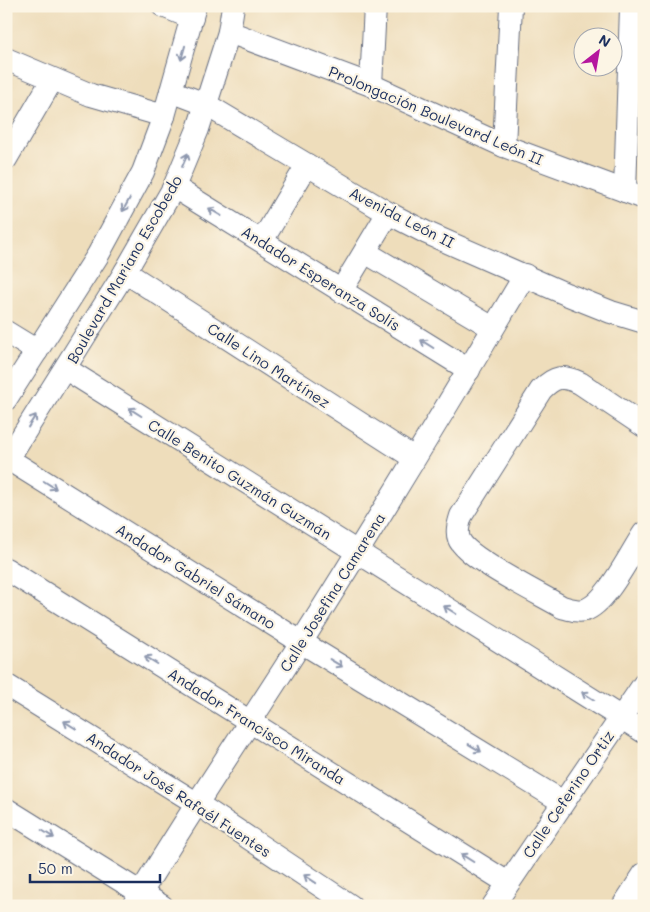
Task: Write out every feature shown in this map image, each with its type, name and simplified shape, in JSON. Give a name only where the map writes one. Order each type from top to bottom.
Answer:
[{"type":"street","points":[[163,6],[193,12]]},
{"type":"street","name":"Boulevard Mariano Escobedo","points":[[7,461],[66,369],[174,187],[198,129],[229,32],[233,6]]},
{"type":"street","points":[[371,85],[375,6]]},
{"type":"street","points":[[504,146],[511,6]]},
{"type":"street","points":[[634,9],[634,195]]},
{"type":"street","name":"Boulevard Mariano Escobedo","points":[[6,399],[98,255],[143,172],[164,116],[193,12]]},
{"type":"street","name":"Prolongación Boulevard León II","points":[[229,32],[371,85],[504,146],[634,195]]},
{"type":"street","points":[[6,59],[91,96],[164,116]]},
{"type":"street","points":[[6,159],[52,80]]},
{"type":"street","name":"Avenida León II","points":[[171,91],[205,104],[388,213],[427,233],[602,308],[644,322]]},
{"type":"street","points":[[262,241],[307,165]]},
{"type":"street","name":"Andador Esperanza Solís","points":[[174,187],[469,370]]},
{"type":"street","points":[[341,291],[388,213]]},
{"type":"street","points":[[365,252],[493,328]]},
{"type":"street","name":"Calle Lino Martínez","points":[[125,272],[414,458]]},
{"type":"street","name":"Calle Josefina Camarena","points":[[138,899],[196,803],[357,553],[525,275]]},
{"type":"street","points":[[6,332],[37,351]]},
{"type":"street","name":"Calle Benito Guzmán Guzmán","points":[[66,369],[644,732]]},
{"type":"street","points":[[644,426],[580,382],[568,378],[558,378],[548,382],[540,390],[461,516],[458,529],[459,540],[480,559],[562,607],[576,611],[586,610],[599,601],[644,533]]},
{"type":"street","name":"Andador Gabriel Sámano","points":[[7,461],[563,802]]},
{"type":"street","name":"Andador Francisco Miranda","points":[[6,568],[508,883]]},
{"type":"street","name":"Calle Ceferino Ortiz","points":[[493,906],[620,716],[644,684]]},
{"type":"street","name":"Andador José Rafaél Fuentes","points":[[6,685],[196,803],[351,906]]},
{"type":"street","points":[[6,809],[138,899],[162,906]]},
{"type":"street","points":[[623,906],[642,882]]}]
